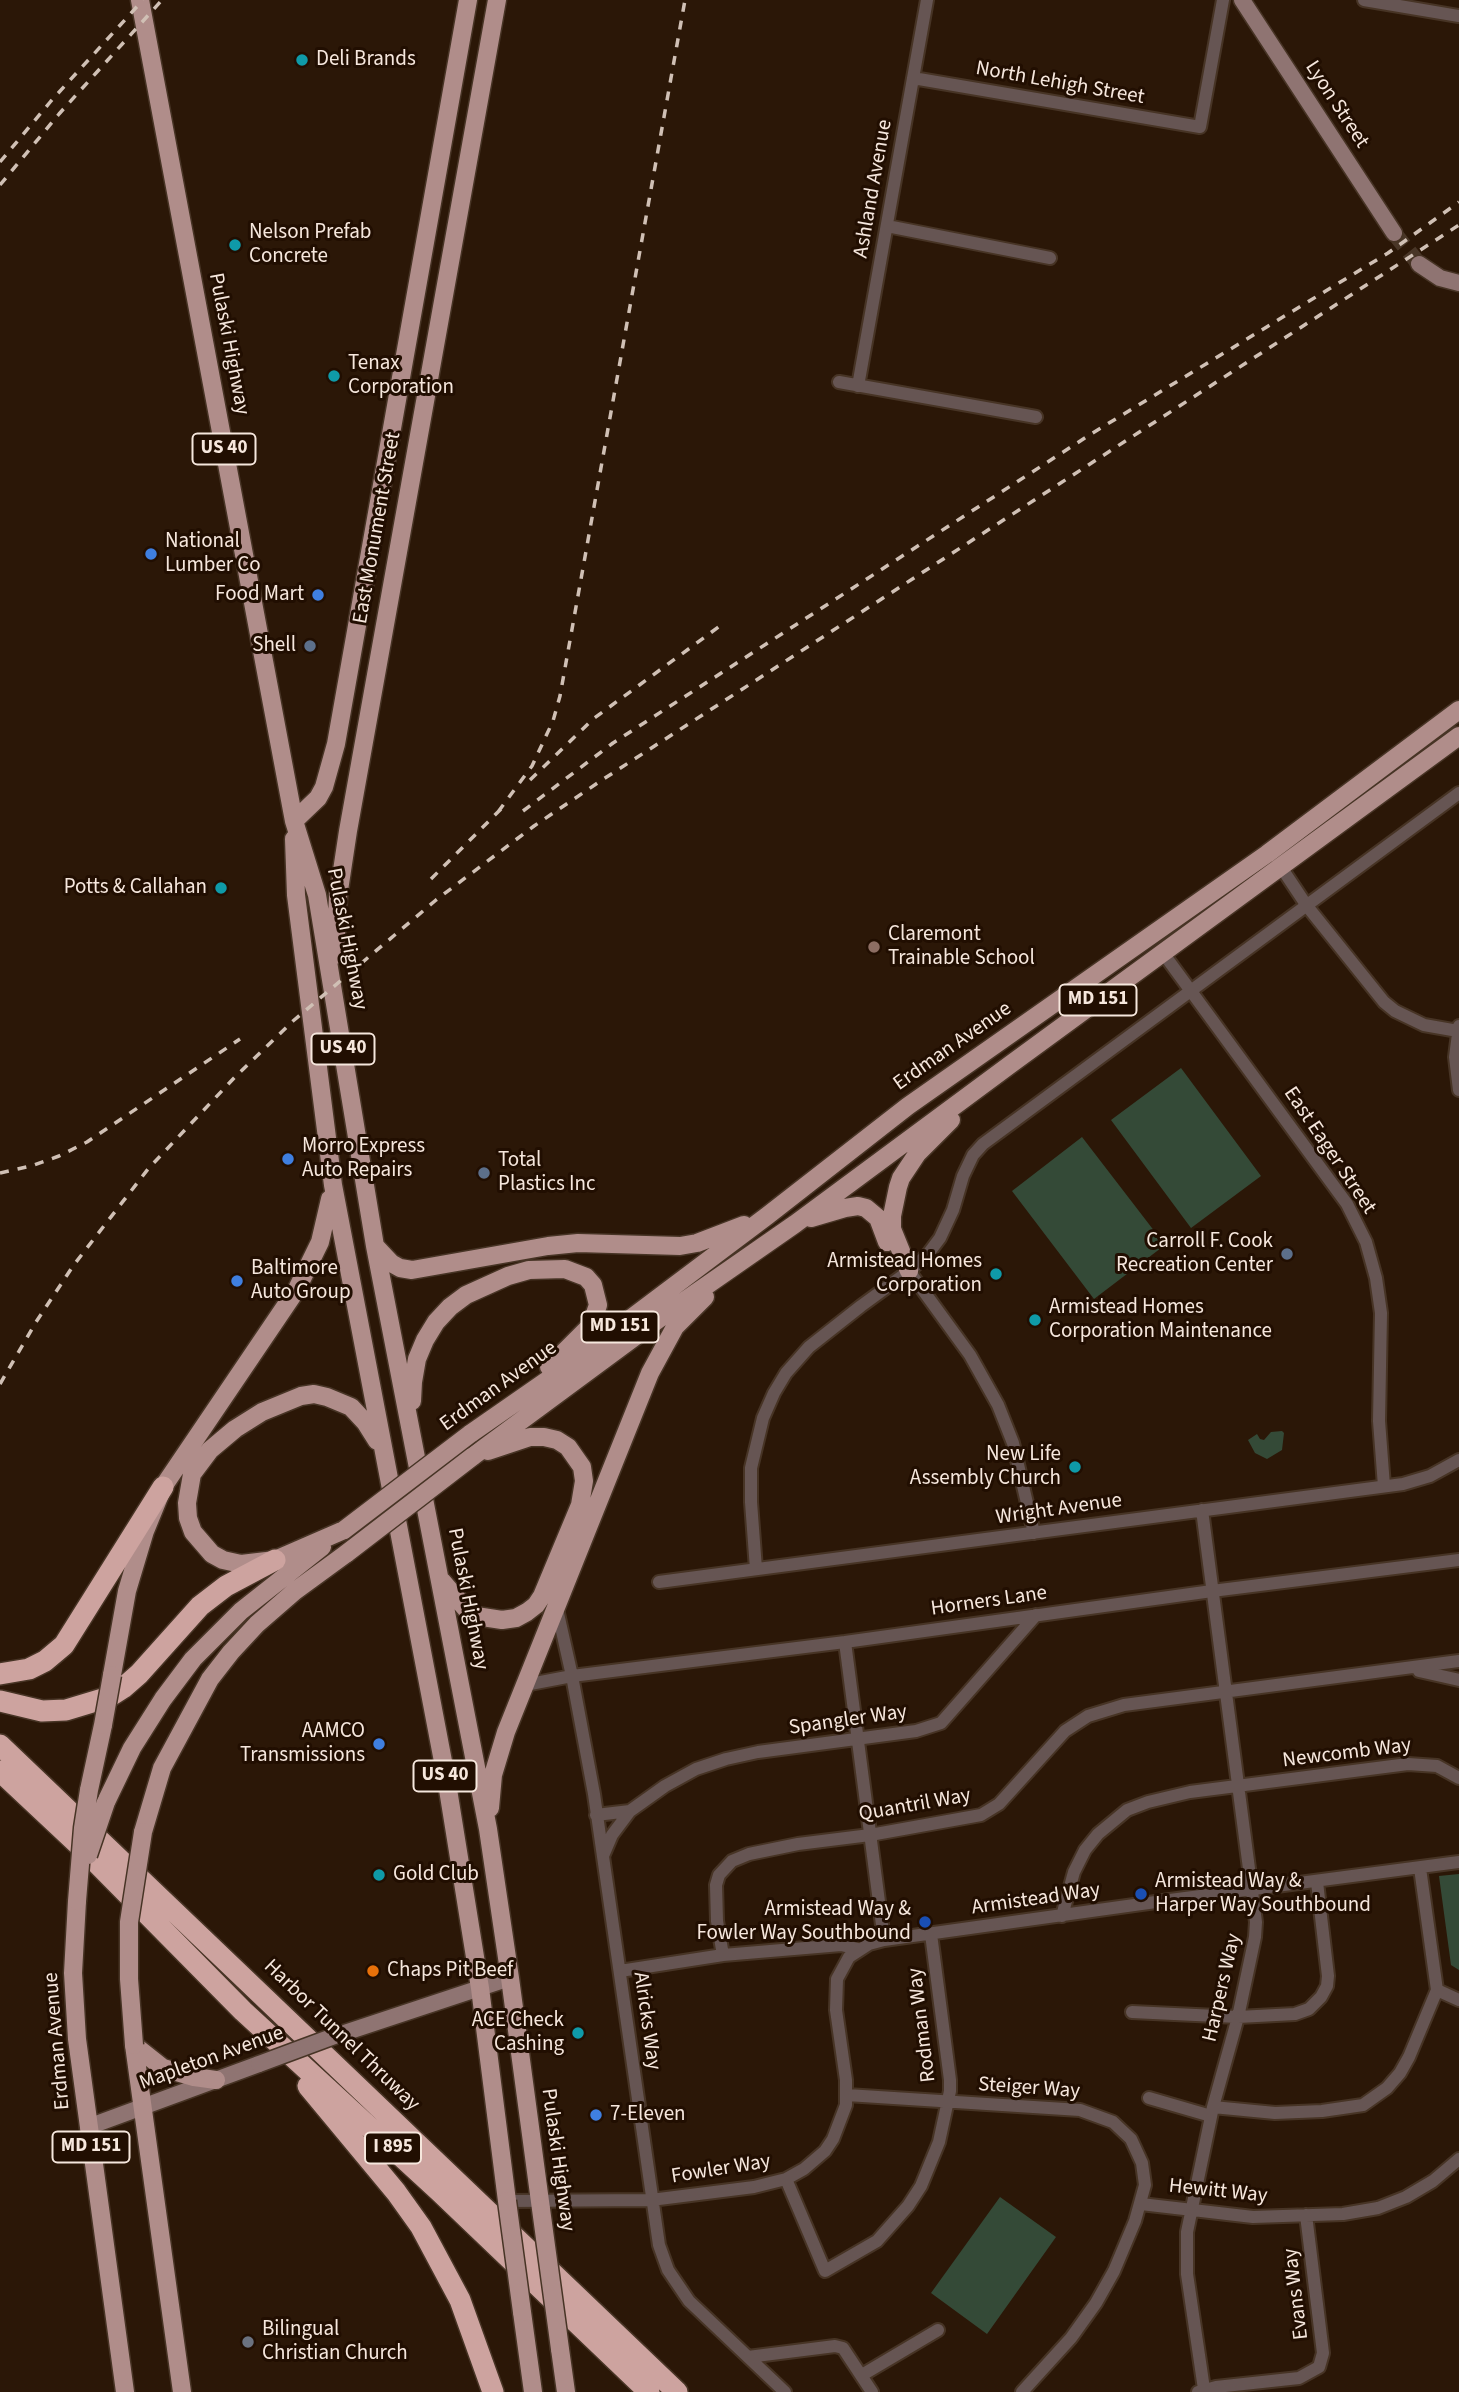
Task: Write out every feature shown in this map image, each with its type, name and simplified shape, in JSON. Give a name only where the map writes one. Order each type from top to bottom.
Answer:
[{"type":"highway","points":[[0,1674],[29,1669],[45,1661],[64,1645],[163,1487]]},
{"type":"highway","points":[[0,1701],[42,1711],[66,1710],[109,1697],[139,1674],[200,1606],[226,1586],[275,1560]]},
{"type":"highway","name":"Harbor Tunnel Thruway","points":[[0,1745],[677,2392]]},
{"type":"highway","name":"I 895","points":[[0,1771],[81,1847],[243,2011],[440,2192],[649,2392]]},
{"type":"highway","points":[[243,2011],[367,2155],[421,2227],[460,2300],[493,2392]]},
{"type":"main road","name":"Pulaski Highway","points":[[140,0],[294,821],[317,895],[375,1246],[488,1829],[510,1978],[537,2203],[566,2392]]},
{"type":"main road","name":"East Monument Street","points":[[294,821],[318,798],[336,744],[468,0]]},
{"type":"main road","name":"East Monument Street","points":[[333,984],[338,897],[348,831],[496,0]]},
{"type":"main road","name":"Erdman Avenue","points":[[125,2392],[88,2127],[74,2004],[74,1932],[77,1901],[90,1849],[106,1802],[132,1748],[163,1699],[194,1658],[241,1611],[470,1434],[576,1360],[908,1106],[1267,854],[1459,710]]},
{"type":"main road","name":"Erdman Avenue","points":[[181,2392],[134,2045],[129,1979],[129,1922],[143,1832],[162,1768],[210,1679],[257,1624],[295,1591],[471,1457],[795,1224],[1459,736]]},
{"type":"main road","name":"Pulaski Highway","points":[[294,821],[296,895],[333,1185],[432,1706],[480,1988],[533,2392]]},
{"type":"main road","points":[[909,1271],[892,1228],[894,1204],[901,1178],[923,1147],[1011,1064]]},
{"type":"main road","points":[[77,1901],[89,1790],[127,1591],[145,1531],[163,1487],[297,1289],[320,1242],[333,1185]]},
{"type":"main road","points":[[795,1224],[845,1208],[858,1206],[866,1209],[878,1218],[886,1240],[909,1271]]},
{"type":"main road","points":[[375,1246],[391,1263],[412,1270],[578,1243],[663,1246],[697,1243],[767,1216]]},
{"type":"main road","points":[[488,1829],[493,1775],[498,1755],[662,1350],[674,1327],[737,1264]]},
{"type":"main road","points":[[412,1436],[412,1382],[417,1359],[436,1322],[450,1307],[486,1285],[529,1270],[565,1269],[586,1277],[597,1294],[598,1305],[591,1325],[560,1358],[470,1434]]},
{"type":"main road","points":[[344,1530],[275,1560],[241,1564],[223,1560],[212,1554],[193,1532],[188,1518],[188,1488],[192,1474],[210,1450],[236,1429],[286,1400],[314,1394],[351,1407],[365,1422],[383,1452]]},
{"type":"main road","points":[[440,1579],[466,1609],[477,1616],[502,1620],[516,1618],[527,1612],[542,1596],[583,1494],[582,1467],[568,1447],[556,1440],[530,1437],[471,1457]]},
{"type":"main road","points":[[432,1706],[464,1700]]},
{"type":"main road","points":[[134,2045],[163,2068],[216,2080]]},
{"type":"street","name":"Ashland Avenue","points":[[859,386],[927,0]]},
{"type":"street","name":"North Lehigh Street","points":[[913,78],[1200,127],[1223,0]]},
{"type":"street","name":"Lyon Street","points":[[1242,0],[1394,233]]},
{"type":"street","points":[[1364,0],[1459,16]]},
{"type":"street","points":[[887,226],[1051,258]]},
{"type":"street","points":[[1419,264],[1430,273],[1459,283]]},
{"type":"street","points":[[839,382],[1036,417]]},
{"type":"street","points":[[756,1569],[751,1468],[763,1418],[774,1393],[786,1373],[809,1348],[928,1254],[940,1238],[953,1210],[963,1176],[973,1155],[983,1144],[1459,793]]},
{"type":"street","points":[[1281,867],[1307,906],[1373,990],[1390,1006],[1424,1025],[1458,1029],[1455,1057],[1459,1090]]},
{"type":"street","name":"East Eager Street","points":[[1163,953],[1347,1204],[1366,1242],[1376,1278],[1381,1313],[1378,1409],[1384,1486]]},
{"type":"street","points":[[909,1271],[971,1355],[998,1405],[1013,1443],[1034,1533]]},
{"type":"street","name":"Wright Avenue","points":[[659,1582],[1417,1481],[1459,1460]]},
{"type":"street","name":"Harpers Way","points":[[1200,2391],[1186,2274],[1187,2232],[1212,2112],[1238,2017],[1255,1937],[1256,1910],[1237,1786],[1202,1510]]},
{"type":"street","name":"Horners Lane","points":[[525,1685],[572,1676],[1459,1560]]},
{"type":"street","name":"Alricks Way","points":[[556,1609],[572,1676],[603,1856],[659,2245],[677,2286],[689,2301],[785,2392]]},
{"type":"street","name":"Spangler Way","points":[[603,1856],[612,1835],[630,1811],[676,1779],[696,1769],[758,1752],[916,1731],[941,1723],[1036,1615]]},
{"type":"street","points":[[845,1642],[884,1940]]},
{"type":"street","name":"Quantril Way","points":[[723,1955],[717,1921],[716,1885],[719,1875],[732,1861],[767,1850],[870,1835],[971,1817],[989,1811],[999,1804],[1065,1731],[1088,1716],[1124,1705],[1225,1690],[1459,1661]]},
{"type":"street","points":[[1405,1669],[1459,1680]]},
{"type":"street","name":"Newcomb Way","points":[[1062,1916],[1071,1882],[1085,1850],[1098,1834],[1127,1810],[1170,1796],[1415,1764],[1437,1766],[1459,1778]]},
{"type":"street","name":"Spangler Way","points":[[596,1815],[630,1811]]},
{"type":"street","name":"Armistead Way","points":[[620,1971],[723,1955],[841,1945],[858,1949],[884,1940],[1459,1862]]},
{"type":"street","points":[[1149,2098],[1212,2112],[1297,2113],[1341,2109],[1370,2102],[1387,2088],[1400,2073],[1437,1990],[1420,1868]]},
{"type":"street","points":[[1132,2012],[1238,2017],[1295,2014],[1309,2009],[1321,1997],[1327,1986],[1328,1976],[1317,1882]]},
{"type":"street","name":"Rodman Way","points":[[786,2179],[825,2271],[877,2241],[908,2206],[931,2165],[939,2142],[950,2080],[931,1934]]},
{"type":"street","name":"Fowler Way","points":[[507,2201],[537,2203],[651,2200],[754,2187],[786,2179],[814,2162],[834,2139],[847,2095],[836,2010],[836,1989],[843,1966],[858,1949]]},
{"type":"street","name":"Mapleton Avenue","points":[[88,2127],[329,2038],[510,1978]]},
{"type":"street","points":[[1437,1990],[1459,2000]]},
{"type":"street","name":"Steiger Way","points":[[847,2095],[1080,2109],[1113,2122],[1131,2138],[1139,2152],[1145,2185],[1141,2204]]},
{"type":"street","name":"Hewitt Way","points":[[1021,2392],[1071,2338],[1096,2303],[1114,2271],[1141,2204],[1253,2217],[1343,2214],[1378,2208],[1406,2197],[1433,2181],[1459,2159]]},
{"type":"street","name":"Evans Way","points":[[1200,2391],[1299,2378],[1319,2367],[1323,2353],[1306,2216]]},
{"type":"street","points":[[862,2375],[938,2330]]},
{"type":"street","points":[[748,2357],[835,2346],[843,2348],[872,2392]]},
{"type":"green space","points":[[1181,1068],[1261,1176],[1191,1228],[1111,1120]]},
{"type":"green space","points":[[1082,1137],[1165,1245],[1094,1299],[1012,1191]]},
{"type":"green space","points":[[1282,1431],[1282,1450],[1267,1459],[1255,1453],[1248,1440],[1257,1434],[1264,1440],[1271,1432]]},
{"type":"green space","points":[[1459,1874],[1459,1970],[1451,1965],[1439,1876]]},
{"type":"green space","points":[[1000,2197],[1056,2237],[987,2334],[931,2293]]},
{"type":"tunnel","points":[[1394,233],[1419,264]]},
{"type":"railway","points":[[0,162],[51,101],[143,0]]},
{"type":"railway","points":[[0,185],[59,114],[162,0]]},
{"type":"railway","points":[[498,812],[532,766],[553,721],[560,696],[685,0]]},
{"type":"railway","points":[[523,811],[613,743],[1091,434],[1388,253],[1459,202]]},
{"type":"railway","points":[[0,1384],[73,1266],[148,1169],[235,1077],[293,1021],[436,900],[534,826],[602,780],[1459,225]]},
{"type":"railway","points":[[530,780],[593,719],[724,623]]},
{"type":"railway","points":[[431,879],[505,805]]},
{"type":"railway","points":[[0,1173],[31,1166],[87,1142],[240,1039]]},
{"type":"place","name":"Deli Brands","points":[[302,60]]},
{"type":"place","name":"Nelson Prefab Concrete","points":[[235,245]]},
{"type":"place","name":"Tenax Corporation","points":[[334,376]]},
{"type":"place","name":"National Lumber Co","points":[[151,554]]},
{"type":"place","name":"Food Mart","points":[[318,595]]},
{"type":"place","name":"Shell","points":[[310,646]]},
{"type":"place","name":"Potts & Callahan","points":[[221,888]]},
{"type":"place","name":"Claremont Trainable School","points":[[874,947]]},
{"type":"place","name":"Morro Express Auto Repairs","points":[[288,1159]]},
{"type":"place","name":"Total Plastics Inc","points":[[484,1173]]},
{"type":"place","name":"Carroll F. Cook Recreation Center","points":[[1287,1254]]},
{"type":"place","name":"Armistead Homes Corporation","points":[[996,1274]]},
{"type":"place","name":"Baltimore Auto Group","points":[[237,1281]]},
{"type":"place","name":"Armistead Homes Corporation Maintenance","points":[[1035,1320]]},
{"type":"place","name":"New Life Assembly Church","points":[[1075,1467]]},
{"type":"place","name":"AAMCO Transmissions","points":[[379,1744]]},
{"type":"place","name":"Gold Club","points":[[379,1875]]},
{"type":"place","name":"Armistead Way & Harper Way Southbound","points":[[1141,1894]]},
{"type":"place","name":"Armistead Way & Fowler Way Southbound","points":[[925,1922]]},
{"type":"place","name":"Chaps Pit Beef","points":[[373,1971]]},
{"type":"place","name":"ACE Check Cashing","points":[[578,2033]]},
{"type":"place","name":"7-Eleven","points":[[596,2115]]},
{"type":"place","name":"Bilingual Christian Church","points":[[248,2342]]}]
